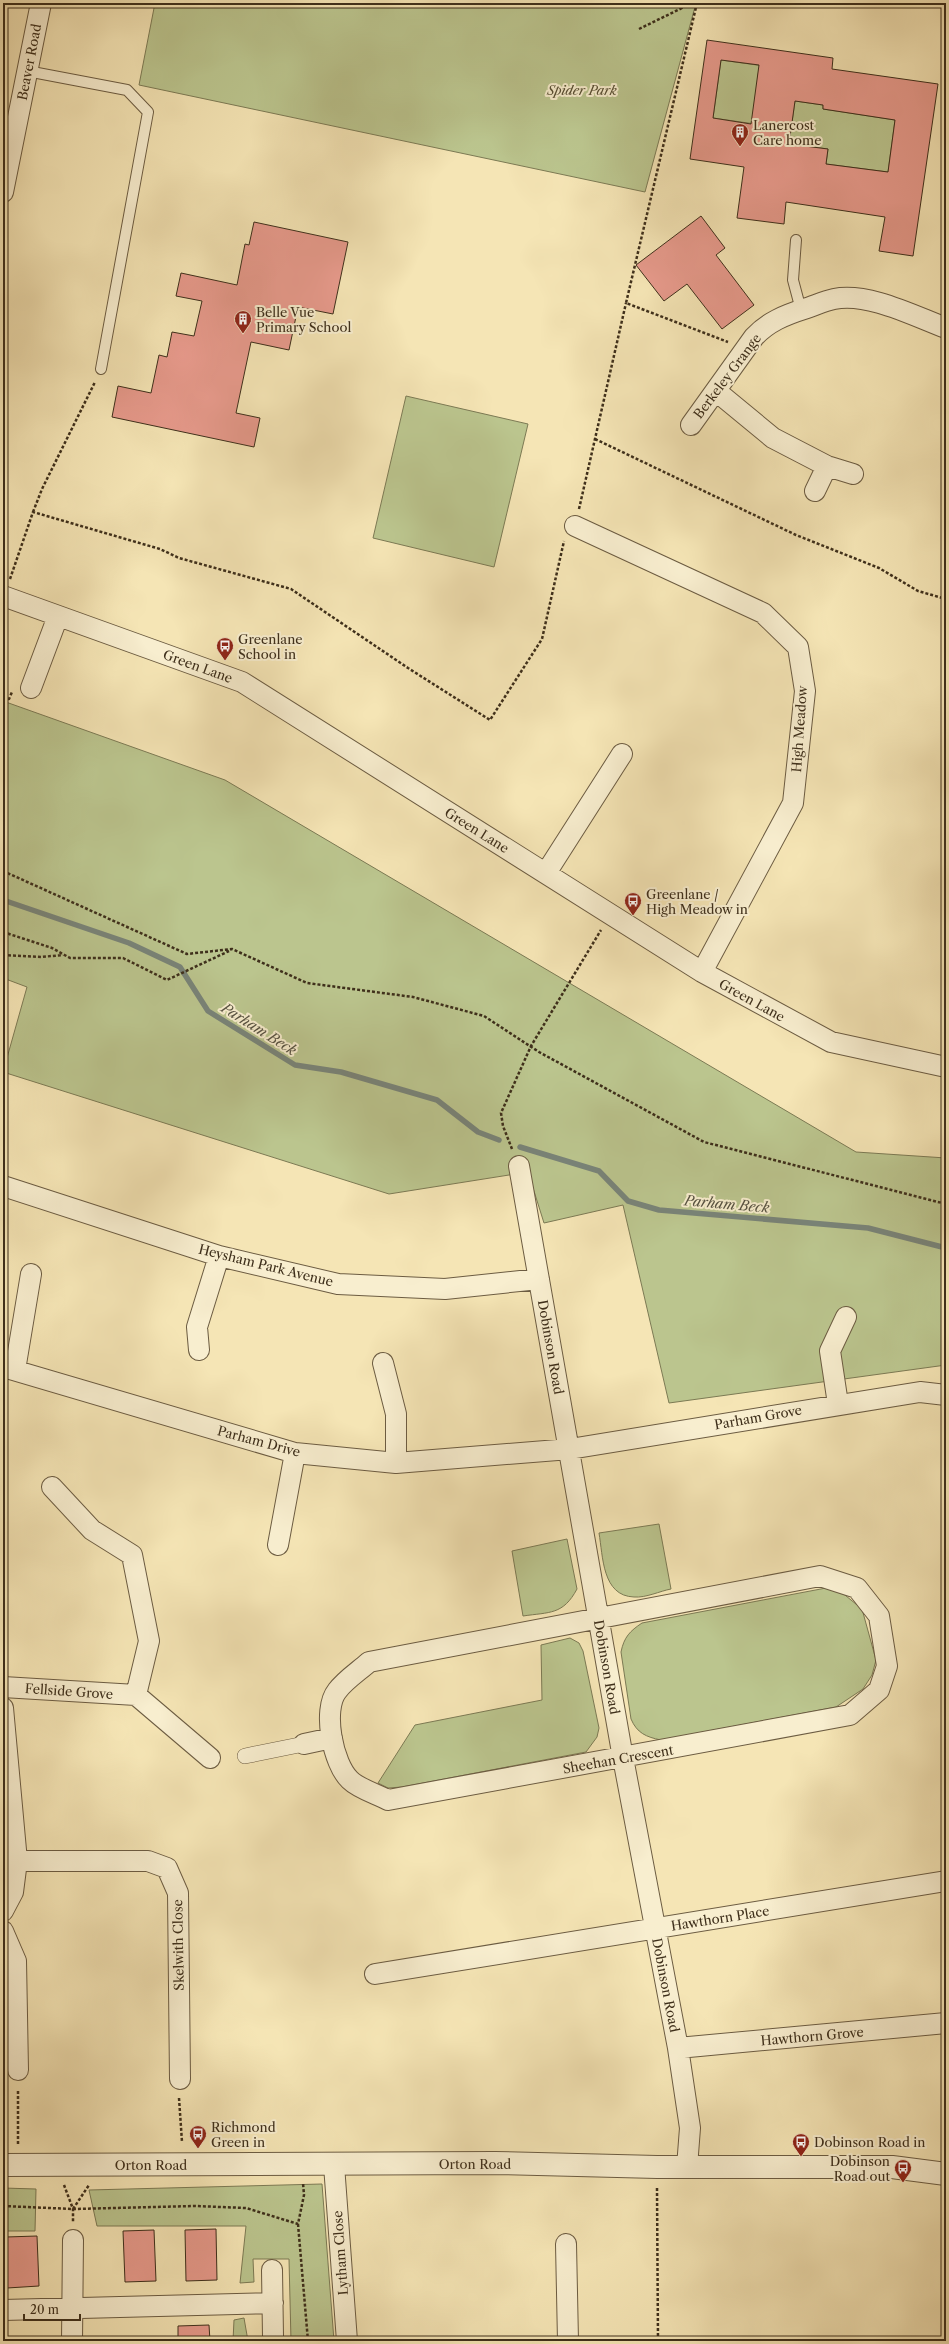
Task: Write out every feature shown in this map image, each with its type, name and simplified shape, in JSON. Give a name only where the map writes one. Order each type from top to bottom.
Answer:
[{"type":"street","name":"Beaver Road","points":[[3,192],[41,3]]},
{"type":"street","name":"Berkeley Grange","points":[[691,425],[763,328],[782,317],[834,299],[870,301],[890,306],[946,328]]},
{"type":"street","points":[[716,391],[773,438],[826,466],[853,474]]},
{"type":"street","points":[[815,491],[826,466]]},
{"type":"street","name":"High Meadow","points":[[576,526],[763,613],[798,647],[805,691],[793,803],[702,972]]},
{"type":"street","name":"Green Lane","points":[[6,589],[58,616],[242,682],[702,972],[831,1042],[946,1067]]},
{"type":"street","points":[[23,686],[58,616]]},
{"type":"street","points":[[546,873],[622,754]]},
{"type":"street","name":"Dobinson Road","points":[[519,1166],[570,1449],[623,1758],[678,2048],[690,2128],[687,2167]]},
{"type":"street","name":"Heysham Park Avenue","points":[[3,1186],[219,1256],[338,1284],[445,1289],[539,1279]]},
{"type":"street","points":[[199,1350],[197,1327],[219,1256]]},
{"type":"street","points":[[9,1368],[31,1274]]},
{"type":"street","points":[[838,1404],[830,1350],[846,1317]]},
{"type":"street","points":[[383,1363],[396,1414],[396,1463]]},
{"type":"street","name":"Parham Drive","points":[[9,1368],[295,1453],[396,1463],[570,1449]]},
{"type":"street","name":"Parham Grove","points":[[570,1449],[838,1404],[920,1392],[946,1395]]},
{"type":"street","points":[[278,1545],[295,1453]]},
{"type":"street","points":[[52,1487],[92,1530],[132,1554],[149,1641],[136,1695],[210,1758]]},
{"type":"street","name":"Sheehan Crescent","points":[[820,1576],[857,1588],[879,1616],[887,1666],[879,1690],[850,1714],[623,1758],[388,1800],[350,1780],[339,1761],[332,1738],[329,1716],[336,1691],[369,1662],[599,1618],[820,1576]]},
{"type":"street","name":"Fellside Grove","points":[[3,1687],[136,1695]]},
{"type":"street","points":[[3,1708],[17,1861],[13,1892],[3,1911]]},
{"type":"street","points":[[245,1756],[332,1738]]},
{"type":"street","name":"Skelwith Close","points":[[17,1861],[148,1861],[167,1868],[178,1893],[179,2087]]},
{"type":"street","name":"Hawthorn Place","points":[[375,1974],[946,1881]]},
{"type":"street","points":[[3,1932],[16,1961],[18,2079]]},
{"type":"street","name":"Hawthorn Grove","points":[[678,2048],[946,2023]]},
{"type":"street","name":"Orton Road","points":[[3,2165],[334,2165],[495,2163],[657,2167],[892,2167],[946,2174]]},
{"type":"street","name":"Lytham Close","points":[[334,2165],[347,2341]]},
{"type":"street","points":[[72,2240],[72,2341]]},
{"type":"street","points":[[566,2244],[568,2341]]},
{"type":"street","points":[[272,2270],[273,2336]]},
{"type":"street","points":[[3,2310],[273,2303]]},
{"type":"lane","points":[[28,71],[127,90],[148,112],[100,369]]},
{"type":"lane","points":[[796,240],[793,280],[801,310]]},
{"type":"path","points":[[639,29],[682,8],[685,3]]},
{"type":"path","points":[[33,512],[160,549],[179,558],[291,589],[408,668],[490,720],[542,639],[566,535],[576,526],[626,303],[697,3]]},
{"type":"path","points":[[626,303],[746,349]]},
{"type":"path","points":[[6,589],[42,489],[92,392],[100,369]]},
{"type":"path","points":[[595,439],[796,535],[879,568],[918,591],[946,599]]},
{"type":"path","points":[[3,699],[9,699],[23,686]]},
{"type":"path","points":[[3,707],[3,714]]},
{"type":"path","points":[[3,871],[187,954],[232,949],[307,983],[413,997],[484,1016],[531,1046],[704,1142],[946,1204]]},
{"type":"path","points":[[519,1166],[503,1126],[501,1113],[531,1046],[611,914]]},
{"type":"path","points":[[3,932],[52,948],[70,958],[123,958],[167,980],[232,949]]},
{"type":"path","points":[[3,955],[41,957],[63,955]]},
{"type":"path","points":[[18,2079],[18,2144]]},
{"type":"path","points":[[179,2087],[182,2142]]},
{"type":"path","points":[[657,2167],[658,2341]]},
{"type":"path","points":[[302,2178],[304,2196],[298,2224],[308,2341]]},
{"type":"path","points":[[63,2182],[73,2209],[72,2240]]},
{"type":"path","points":[[73,2209],[89,2185]]},
{"type":"path","points":[[3,2206],[73,2209],[195,2206],[246,2208],[298,2224]]},
{"type":"green space","name":"Spider Park","points":[[155,3],[696,3],[645,192],[139,85]]},
{"type":"green space","points":[[721,60],[764,66],[758,74],[755,124],[713,118]]},
{"type":"green space","points":[[795,101],[823,105],[823,109],[895,120],[888,172],[826,164],[828,149],[805,146],[785,172]]},
{"type":"green space","points":[[406,396],[528,424],[494,567],[373,538]]},
{"type":"green space","points":[[3,701],[225,780],[856,1152],[946,1158],[946,1365],[669,1403],[623,1205],[544,1223],[528,1172],[389,1194],[3,1072],[27,987],[3,978]]},
{"type":"green space","points":[[659,1524],[671,1589],[643,1596],[634,1597],[623,1595],[616,1590],[606,1573],[603,1563],[599,1533]]},
{"type":"green space","points":[[567,1539],[577,1589],[566,1604],[555,1611],[523,1616],[512,1551]]},
{"type":"green space","points":[[826,1588],[840,1591],[862,1609],[876,1660],[872,1675],[863,1689],[836,1707],[661,1740],[646,1736],[633,1724],[621,1652],[626,1638],[642,1623]]},
{"type":"green space","points":[[570,1638],[579,1643],[583,1651],[599,1728],[597,1737],[586,1752],[402,1787],[388,1788],[378,1783],[415,1725],[542,1700],[541,1645]]},
{"type":"green space","points":[[322,2184],[334,2341],[291,2341],[289,2259],[253,2259],[254,2282],[240,2283],[246,2226],[97,2226],[89,2190]]},
{"type":"green space","points":[[3,2188],[36,2189],[35,2231],[3,2231]]},
{"type":"green space","points":[[244,2318],[248,2341],[233,2341],[234,2320]]},
{"type":"building","name":"Lanercost Care home","points":[[707,40],[833,58],[832,69],[938,84],[913,256],[879,251],[885,217],[786,202],[784,224],[737,218],[744,167],[690,159]],"holes":[[[721,60],[759,65],[751,124],[713,118]],[[795,101],[823,105],[823,109],[895,120],[888,172],[826,164],[828,149],[789,144]]]},
{"type":"building","points":[[701,216],[725,248],[716,255],[754,305],[722,329],[687,284],[664,301],[636,265]]},
{"type":"building","name":"Belle Vue Primary School","points":[[254,222],[348,242],[333,314],[298,307],[289,350],[251,342],[236,413],[260,418],[254,447],[112,417],[118,386],[151,393],[159,355],[167,357],[172,332],[194,336],[202,301],[176,296],[181,273],[237,285],[245,244],[249,245]]},
{"type":"building","points":[[216,2229],[217,2280],[186,2281],[185,2230]]},
{"type":"building","points":[[154,2230],[156,2281],[125,2282],[123,2231]]},
{"type":"building","points":[[37,2236],[39,2286],[7,2288],[6,2237]]},
{"type":"building","points":[[209,2325],[210,2341],[178,2341],[178,2326]]},
{"type":"waterway","name":"Parham Beck","points":[[3,900],[129,943],[180,967],[208,1011],[295,1065],[341,1072],[437,1100],[478,1132],[499,1140]]},
{"type":"waterway","name":"Parham Beck","points":[[520,1147],[599,1171],[628,1201],[659,1210],[868,1228],[946,1248]]},
{"type":"place","name":"Lanercost Care home","points":[[740,147]]},
{"type":"place","name":"Belle Vue Primary School","points":[[243,334]]},
{"type":"place","name":"Greenlane School in","points":[[225,661]]},
{"type":"place","name":"Greenlane / High Meadow in","points":[[633,916]]},
{"type":"place","name":"Richmond Green in","points":[[198,2149]]},
{"type":"place","name":"Dobinson Road in","points":[[801,2157]]},
{"type":"place","name":"Dobinson Road out","points":[[903,2183]]}]
